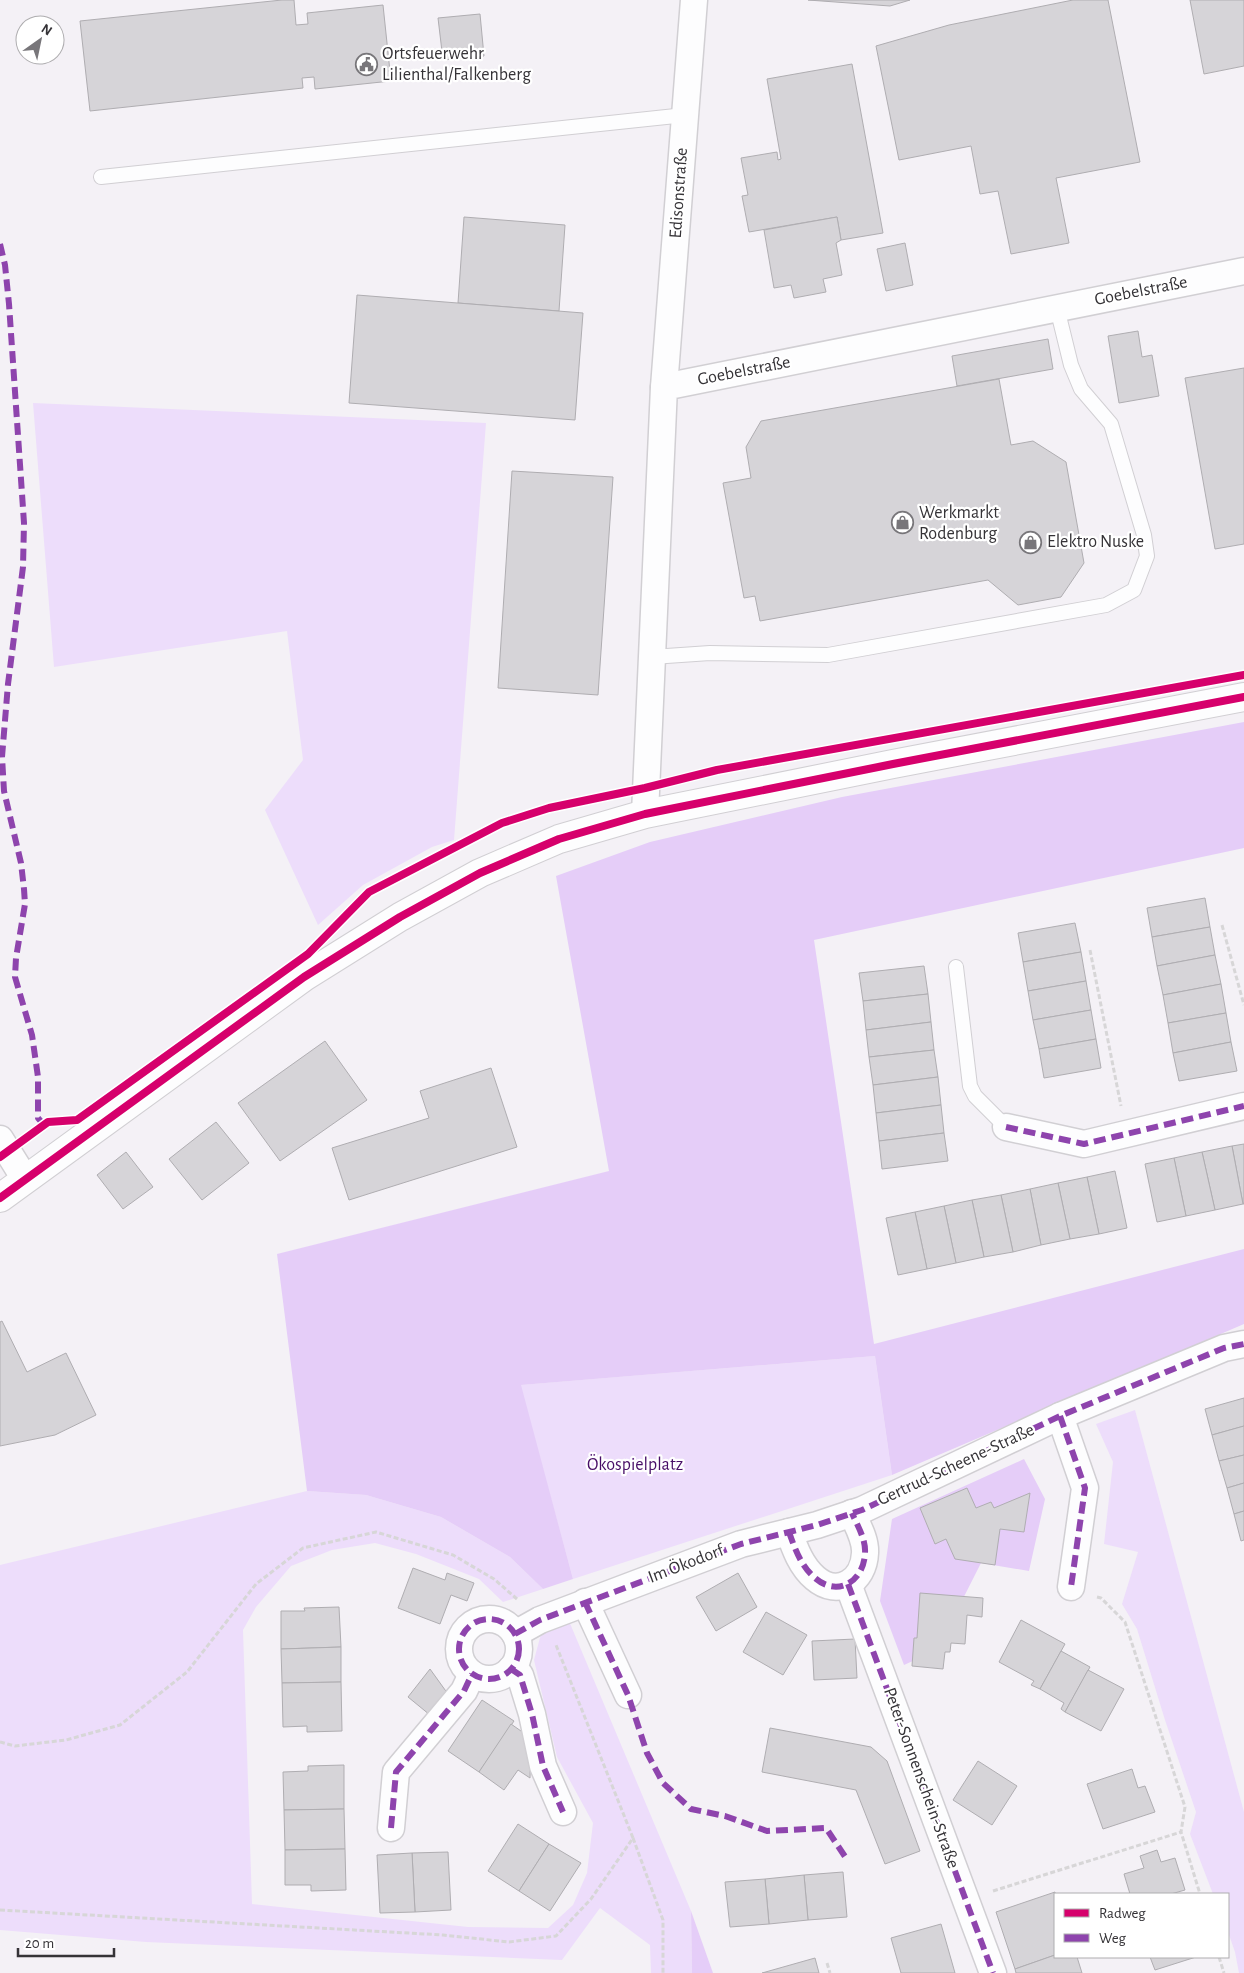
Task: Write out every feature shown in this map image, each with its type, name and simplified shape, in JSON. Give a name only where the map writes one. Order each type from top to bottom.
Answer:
[{"type":"street","name":"Edisonstraße","points":[[664,386],[694,0]]},
{"type":"street","name":"Goebelstraße","points":[[664,386],[1244,271]]},
{"type":"street","points":[[645,814],[664,386]]},
{"type":"street","points":[[0,1198],[304,977],[400,917],[480,873],[559,839],[645,814],[893,764],[1244,698]]},
{"type":"street","points":[[1006,1127],[1084,1144],[1244,1106]]},
{"type":"street","points":[[0,1139],[25,1180]]},
{"type":"street","name":"Gertrud-Scheene-Straße","points":[[789,1532],[852,1513],[1060,1416],[1224,1348],[1244,1344]]},
{"type":"street","points":[[1060,1416],[1086,1488],[1071,1587]]},
{"type":"street","points":[[789,1532],[804,1566],[815,1578],[827,1586],[838,1587],[848,1584],[856,1578],[863,1567],[865,1552],[863,1540],[852,1513]]},
{"type":"street","name":"Im Ökodorf","points":[[515,1634],[540,1620],[585,1602],[741,1544],[789,1532]]},
{"type":"street","name":"Peter-Sonnenschein-Straße","points":[[848,1584],[993,1973]]},
{"type":"street","points":[[585,1602],[628,1695]]},
{"type":"street","points":[[493,1620],[505,1624],[515,1634],[519,1649],[516,1660],[511,1669],[502,1676],[490,1678],[472,1674],[464,1664],[460,1651],[461,1638],[468,1627],[480,1621],[493,1620]]},
{"type":"street","points":[[511,1669],[520,1675],[532,1714],[543,1766],[563,1812]]},
{"type":"street","points":[[392,1828],[396,1772],[464,1691],[472,1674]]},
{"type":"lane","points":[[101,178],[685,115]]},
{"type":"lane","points":[[652,657],[710,653],[828,655],[1106,605],[1134,590],[1146,556],[1144,535],[1111,424],[1081,389],[1071,365],[1057,308]]},
{"type":"lane","points":[[956,967],[970,1086],[975,1096],[1006,1127]]},
{"type":"path","points":[[1222,925],[1244,1005]]},
{"type":"path","points":[[1090,950],[1126,1134]]},
{"type":"path","points":[[0,1742],[15,1746],[66,1740],[120,1725],[187,1672],[256,1584],[303,1548],[376,1532],[454,1555],[494,1579],[540,1620],[553,1639],[663,1920],[663,1973]]},
{"type":"path","points":[[1071,1587],[1101,1598],[1125,1622],[1185,1807],[1181,1832],[1200,1893]]},
{"type":"path","points":[[966,1900],[1181,1832]]},
{"type":"path","points":[[0,1910],[443,1935],[509,1942],[556,1936],[591,1899],[632,1838]]},
{"type":"path","points":[[1219,1958],[1224,1973]]},
{"type":"path","points":[[826,1963],[830,1973]]},
{"type":"green space","points":[[33,403],[486,423],[454,840],[432,847],[363,885],[318,925],[265,810],[303,760],[287,631],[54,667]]},
{"type":"green space","name":"Ökospielplatz","points":[[875,1356],[892,1475],[573,1579],[520,1385]]},
{"type":"green space","points":[[1135,1410],[1244,1812],[1244,1973],[1239,1973],[1229,1935],[1229,1893],[1213,1893],[1190,1834],[1196,1812],[1137,1629],[1122,1604],[1138,1552],[1104,1544],[1113,1462],[1096,1424]]},
{"type":"green space","points":[[307,1491],[366,1495],[441,1517],[510,1557],[543,1589],[503,1602],[479,1579],[416,1554],[375,1543],[332,1550],[291,1566],[256,1607],[243,1630],[252,1904],[468,1927],[548,1928],[573,1905],[587,1873],[593,1823],[557,1757],[534,1660],[541,1634],[569,1621],[691,1911],[692,1973],[651,1973],[650,1945],[600,1908],[562,1960],[146,1942],[0,1930],[0,1565]]},
{"type":"shaded area","points":[[1244,722],[1244,848],[814,940],[874,1344],[1244,1249],[1244,1324],[892,1475],[875,1356],[521,1385],[573,1579],[543,1589],[510,1557],[441,1517],[366,1495],[307,1491],[277,1254],[609,1171],[556,876],[650,842],[842,797]]},
{"type":"shaded area","points":[[1024,1459],[1045,1499],[1029,1571],[981,1563],[937,1650],[904,1665],[880,1601],[892,1519]]},
{"type":"shaded area","points":[[691,1911],[713,1973],[692,1973]]},
{"type":"building","points":[[294,0],[296,25],[308,24],[307,13],[383,5],[391,81],[315,89],[314,77],[302,78],[303,88],[90,111],[80,21]]},
{"type":"building","points":[[808,0],[910,0],[890,6]]},
{"type":"building","points":[[1073,0],[1108,0],[1140,162],[1056,178],[1069,243],[1011,254],[998,191],[980,194],[971,146],[899,160],[876,46],[949,25]]},
{"type":"building","points":[[1190,0],[1244,0],[1244,66],[1204,74]]},
{"type":"building","points":[[480,14],[484,56],[443,60],[438,18]]},
{"type":"building","points":[[852,64],[883,233],[841,240],[837,217],[749,232],[742,196],[748,195],[741,158],[777,152],[778,160],[781,159],[767,79]]},
{"type":"building","points":[[464,217],[565,225],[559,311],[458,303]]},
{"type":"building","points":[[837,217],[841,240],[836,243],[842,275],[823,279],[826,292],[794,298],[791,285],[774,288],[764,230]]},
{"type":"building","points":[[905,243],[913,285],[886,291],[877,249]]},
{"type":"building","points":[[357,295],[583,313],[575,420],[349,403]]},
{"type":"building","points":[[1138,331],[1142,357],[1152,355],[1159,396],[1119,403],[1108,336]]},
{"type":"building","points":[[1048,339],[1053,369],[957,386],[952,356]]},
{"type":"building","points":[[1244,368],[1244,544],[1215,549],[1185,378]]},
{"type":"building","points":[[999,379],[1011,445],[1033,441],[1066,462],[1084,563],[1061,597],[1018,605],[988,580],[760,621],[755,596],[744,598],[723,483],[751,478],[746,447],[761,421]]},
{"type":"building","points":[[512,471],[613,477],[598,695],[498,688]]},
{"type":"building","points":[[1205,898],[1210,927],[1152,937],[1147,908]]},
{"type":"building","points":[[1075,923],[1081,952],[1023,962],[1018,933]]},
{"type":"building","points":[[1210,927],[1215,955],[1157,966],[1152,937]]},
{"type":"building","points":[[1081,952],[1086,981],[1028,991],[1023,962]]},
{"type":"building","points":[[1215,955],[1221,984],[1163,995],[1157,966]]},
{"type":"building","points":[[924,966],[928,994],[863,1001],[859,973]]},
{"type":"building","points":[[1086,981],[1091,1010],[1033,1020],[1028,991]]},
{"type":"building","points":[[1221,984],[1226,1013],[1168,1023],[1163,995]]},
{"type":"building","points":[[928,994],[931,1022],[866,1030],[863,1001]]},
{"type":"building","points":[[1091,1010],[1096,1039],[1039,1049],[1033,1020]]},
{"type":"building","points":[[1226,1013],[1231,1042],[1173,1053],[1168,1023]]},
{"type":"building","points":[[931,1022],[934,1050],[869,1057],[866,1030]]},
{"type":"building","points":[[1096,1039],[1101,1068],[1044,1078],[1039,1049]]},
{"type":"building","points":[[325,1041],[367,1100],[280,1161],[238,1103]]},
{"type":"building","points":[[1231,1042],[1237,1071],[1179,1081],[1173,1053]]},
{"type":"building","points":[[934,1050],[938,1077],[873,1085],[869,1057]]},
{"type":"building","points":[[491,1068],[517,1147],[349,1200],[332,1148],[429,1118],[420,1091]]},
{"type":"building","points":[[938,1077],[941,1105],[876,1113],[873,1085]]},
{"type":"building","points":[[941,1105],[944,1133],[879,1141],[876,1113]]},
{"type":"building","points":[[216,1122],[249,1163],[202,1200],[169,1159]]},
{"type":"building","points":[[944,1133],[948,1161],[882,1169],[879,1141]]},
{"type":"building","points":[[1244,1144],[1244,1204],[1243,1204],[1232,1146]]},
{"type":"building","points":[[1232,1146],[1243,1204],[1215,1210],[1202,1152]]},
{"type":"building","points":[[126,1152],[153,1187],[123,1209],[97,1175]]},
{"type":"building","points":[[1202,1152],[1215,1210],[1186,1216],[1174,1158]]},
{"type":"building","points":[[1174,1158],[1186,1216],[1157,1222],[1145,1164]]},
{"type":"building","points":[[1115,1171],[1127,1228],[1099,1234],[1087,1177]]},
{"type":"building","points":[[1087,1177],[1099,1234],[1070,1239],[1058,1183]]},
{"type":"building","points":[[1058,1183],[1070,1239],[1041,1245],[1030,1189]]},
{"type":"building","points":[[1030,1189],[1041,1245],[1013,1252],[1001,1195]]},
{"type":"building","points":[[1001,1195],[1013,1252],[984,1257],[972,1200]]},
{"type":"building","points":[[972,1200],[984,1257],[956,1263],[944,1206]]},
{"type":"building","points":[[944,1206],[956,1263],[927,1269],[915,1212]]},
{"type":"building","points":[[915,1212],[927,1269],[898,1275],[886,1218]]},
{"type":"building","points":[[2,1321],[27,1372],[66,1353],[96,1415],[55,1435],[0,1446],[0,1322]]},
{"type":"building","points":[[1244,1398],[1244,1426],[1212,1435],[1205,1409]]},
{"type":"building","points":[[1244,1426],[1244,1455],[1219,1461],[1212,1435]]},
{"type":"building","points":[[1244,1455],[1244,1483],[1227,1488],[1219,1461]]},
{"type":"building","points":[[1244,1483],[1244,1511],[1234,1514],[1227,1488]]},
{"type":"building","points":[[967,1488],[976,1508],[991,1502],[994,1508],[1030,1493],[1024,1532],[1000,1529],[995,1565],[955,1559],[946,1539],[935,1544],[920,1508]]},
{"type":"building","points":[[1244,1511],[1244,1540],[1241,1541],[1234,1514]]},
{"type":"building","points":[[413,1568],[445,1580],[447,1573],[474,1583],[467,1601],[451,1595],[440,1624],[398,1608]]},
{"type":"building","points":[[738,1573],[757,1607],[716,1631],[696,1597]]},
{"type":"building","points":[[920,1593],[983,1598],[982,1617],[967,1615],[965,1644],[951,1643],[950,1652],[945,1652],[943,1669],[912,1666],[914,1638],[917,1638]]},
{"type":"building","points":[[339,1607],[341,1647],[281,1649],[281,1611],[305,1611],[304,1608]]},
{"type":"building","points":[[766,1612],[807,1635],[783,1675],[743,1652]]},
{"type":"building","points":[[1021,1620],[1065,1644],[1040,1689],[1031,1685],[1034,1681],[999,1662]]},
{"type":"building","points":[[855,1639],[857,1678],[814,1680],[812,1641]]},
{"type":"building","points":[[341,1647],[341,1682],[282,1683],[281,1649]]},
{"type":"building","points":[[1061,1651],[1090,1667],[1065,1712],[1061,1709],[1064,1703],[1040,1689]]},
{"type":"building","points":[[430,1669],[448,1694],[430,1715],[408,1697]]},
{"type":"building","points":[[1088,1670],[1124,1689],[1101,1731],[1065,1712]]},
{"type":"building","points":[[341,1682],[342,1731],[307,1732],[307,1726],[283,1727],[282,1683]]},
{"type":"building","points":[[482,1700],[514,1721],[479,1772],[448,1751]]},
{"type":"building","points":[[511,1724],[531,1738],[530,1778],[518,1770],[504,1790],[479,1772]]},
{"type":"building","points":[[770,1728],[871,1747],[887,1761],[920,1851],[885,1864],[856,1790],[762,1772]]},
{"type":"building","points":[[978,1761],[1017,1786],[992,1825],[953,1800]]},
{"type":"building","points":[[344,1765],[344,1809],[284,1810],[283,1772],[308,1771],[308,1766]]},
{"type":"building","points":[[1132,1769],[1138,1788],[1145,1786],[1155,1812],[1103,1829],[1087,1784]]},
{"type":"building","points":[[344,1809],[345,1849],[285,1850],[284,1810]]},
{"type":"building","points":[[518,1824],[549,1844],[519,1891],[488,1871]]},
{"type":"building","points":[[549,1844],[581,1863],[550,1911],[519,1891]]},
{"type":"building","points":[[345,1849],[346,1890],[311,1891],[311,1885],[285,1885],[285,1850]]},
{"type":"building","points":[[1157,1850],[1161,1862],[1175,1858],[1185,1890],[1174,1893],[1130,1893],[1124,1874],[1144,1868],[1140,1856]]},
{"type":"building","points":[[448,1852],[451,1910],[415,1912],[412,1853]]},
{"type":"building","points":[[412,1853],[415,1912],[380,1913],[377,1855]]},
{"type":"building","points":[[843,1872],[847,1917],[808,1920],[804,1875]]},
{"type":"building","points":[[804,1875],[808,1920],[769,1924],[765,1879]]},
{"type":"building","points":[[765,1879],[769,1924],[730,1927],[725,1882]]},
{"type":"building","points":[[1055,1892],[1054,1955],[1015,1969],[996,1912]]},
{"type":"building","points":[[941,1924],[955,1973],[901,1973],[891,1938]]},
{"type":"building","points":[[1054,1955],[1054,1958],[1077,1958],[1082,1973],[1016,1973],[1015,1969]]},
{"type":"building","points":[[815,1958],[819,1973],[762,1973]]},
{"type":"building","points":[[1150,1958],[1193,1958],[1155,1970]]},
{"type":"marked path","points":[[0,244],[5,265],[9,304],[24,523],[23,567],[8,684],[2,757],[4,791],[21,863],[25,904],[16,958],[15,977],[32,1035],[38,1077],[38,1118],[44,1125]]},
{"type":"marked path","points":[[1006,1127],[1084,1144],[1244,1106]]},
{"type":"marked path","points":[[515,1634],[540,1620],[741,1544],[817,1525],[862,1510],[1060,1416],[1224,1348],[1244,1344]]},
{"type":"marked path","points":[[1060,1416],[1085,1488],[1071,1587]]},
{"type":"marked path","points":[[789,1532],[799,1557],[815,1578],[824,1584],[832,1586],[848,1584],[860,1572],[864,1563],[865,1553],[861,1532],[852,1513]]},
{"type":"marked path","points":[[848,1584],[993,1973]]},
{"type":"marked path","points":[[585,1602],[628,1695],[647,1753],[663,1783],[691,1809],[725,1816],[767,1831],[826,1828],[848,1861]]},
{"type":"marked path","points":[[489,1619],[505,1624],[510,1628],[514,1633],[519,1649],[514,1665],[510,1670],[505,1674],[489,1679],[473,1674],[468,1670],[464,1665],[459,1649],[464,1633],[468,1628],[473,1624],[489,1619]]},
{"type":"marked path","points":[[511,1669],[520,1675],[532,1714],[543,1766],[563,1812]]},
{"type":"marked path","points":[[391,1828],[396,1772],[464,1691],[472,1674]]},
{"type":"cycle path","points":[[0,1157],[48,1122],[77,1120],[308,954],[369,892],[502,823],[549,808],[645,788],[717,770],[1244,675]]},
{"type":"cycle path","points":[[0,1198],[304,977],[400,917],[480,873],[559,839],[645,814],[893,764],[1244,697]]},
{"type":"place","name":"Ortsfeuerwehr Lilienthal/Falkenberg","points":[[366,64]]},
{"type":"place","name":"Werkmarkt Rodenburg","points":[[903,523]]},
{"type":"place","name":"Elektro Nuske","points":[[1031,542]]}]
